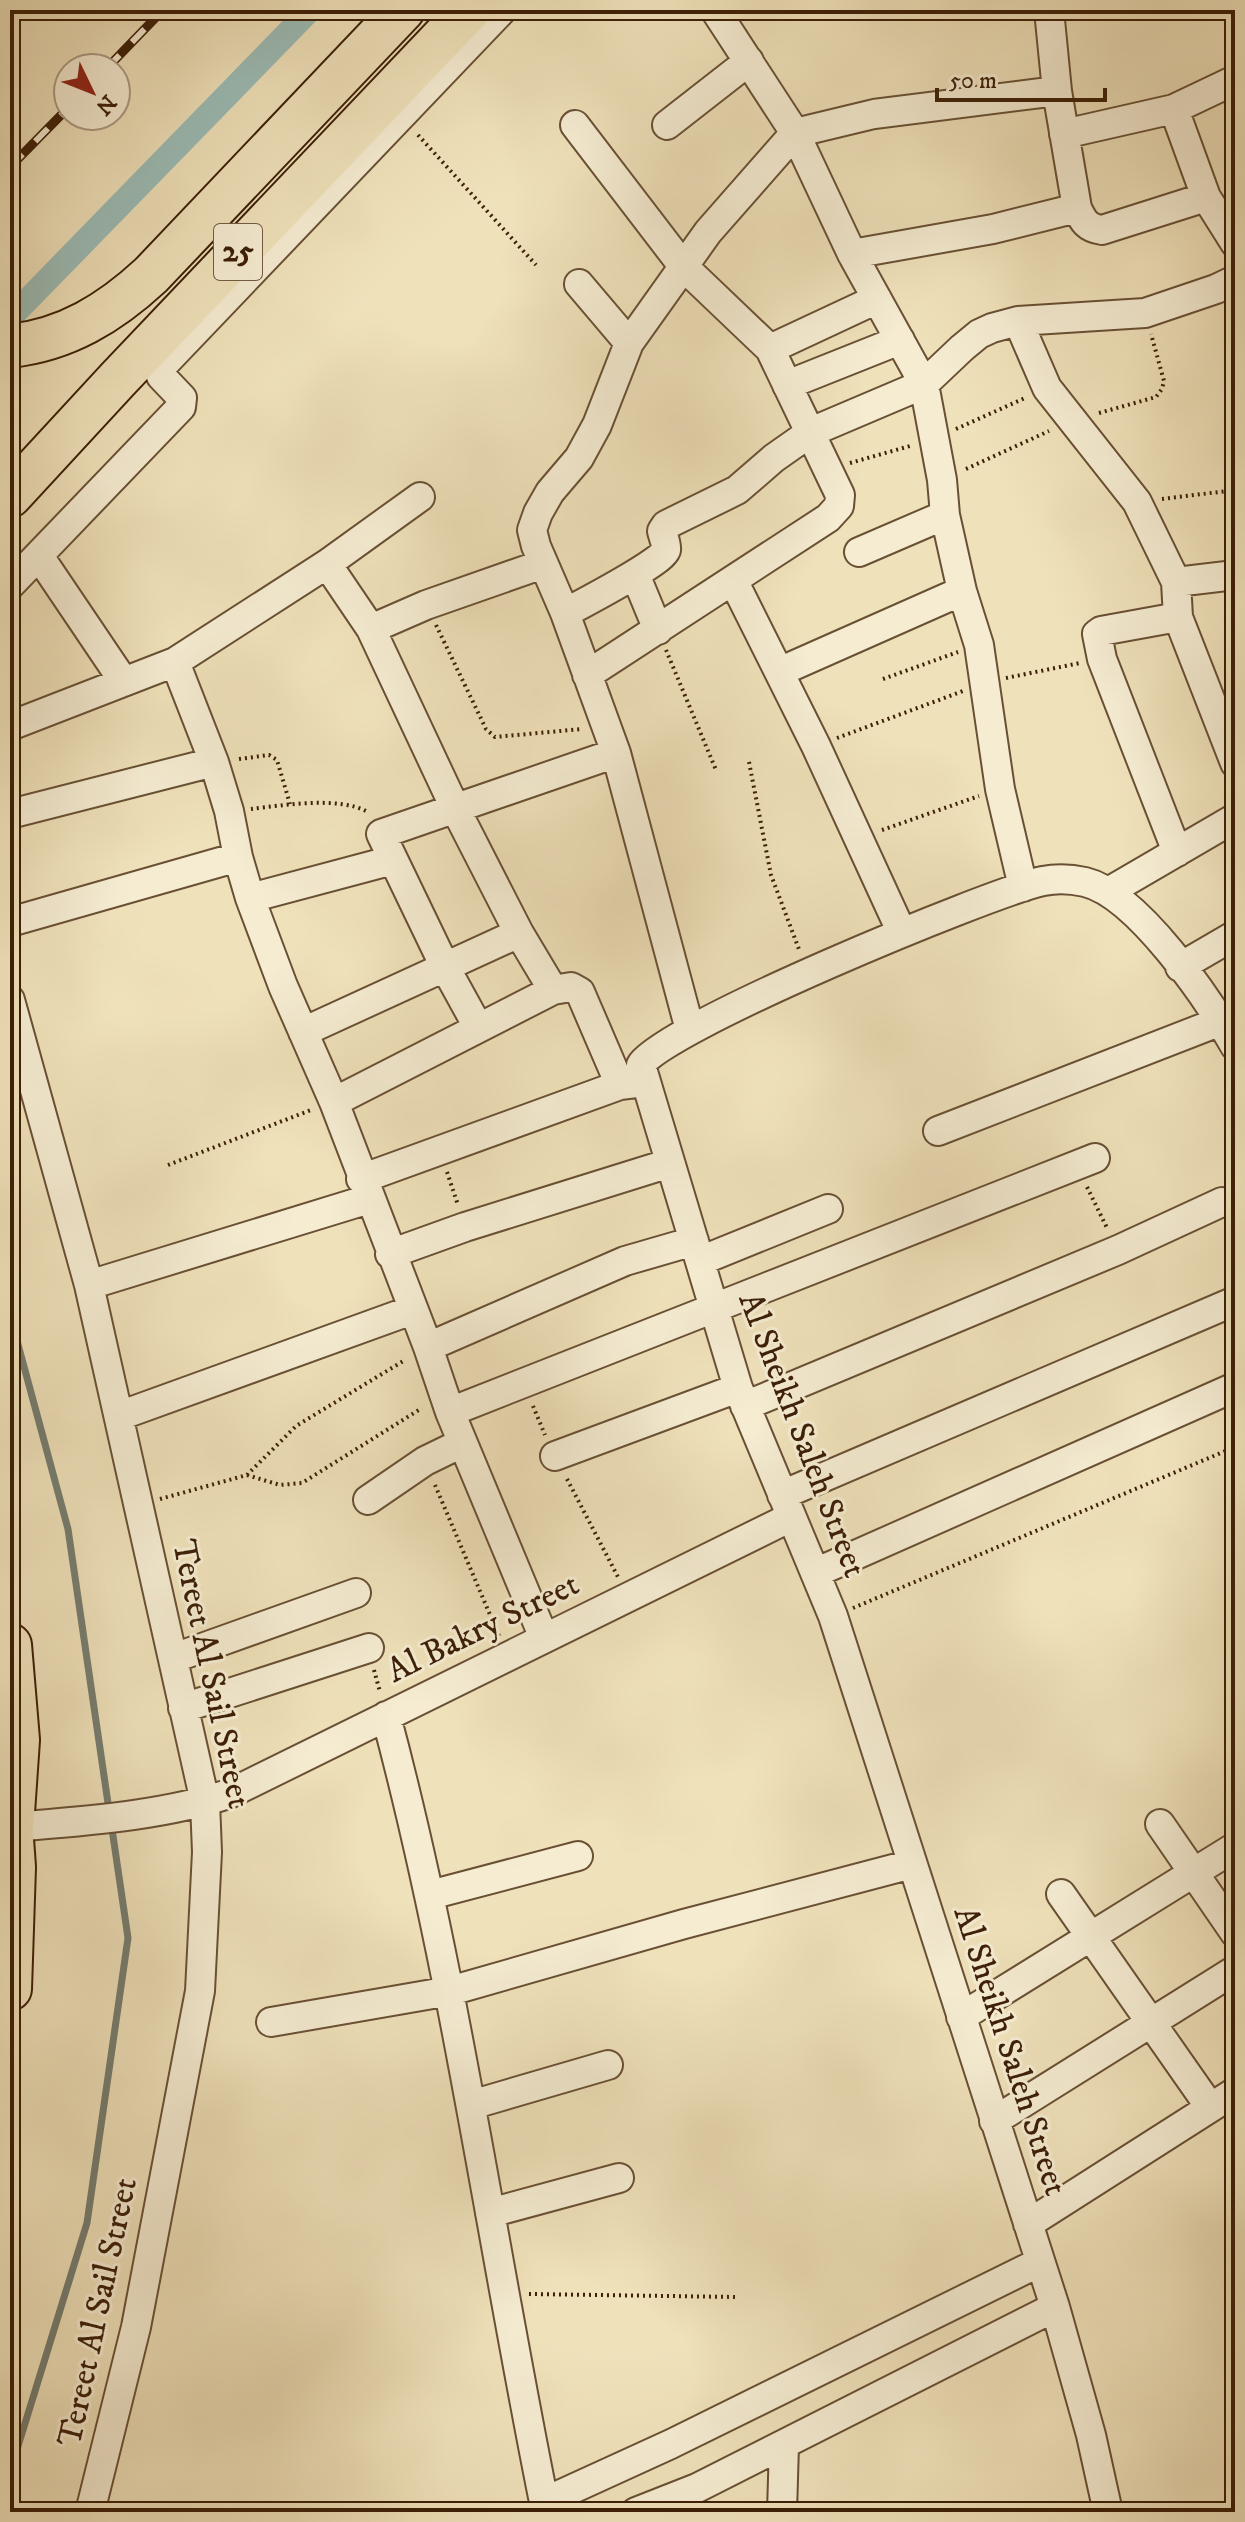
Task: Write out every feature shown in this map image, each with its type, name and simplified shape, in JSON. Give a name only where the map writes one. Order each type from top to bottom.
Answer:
[{"type":"highway","points":[[10,346],[62,335],[94,320],[124,299],[151,275],[403,10]]},
{"type":"highway","name":"25","points":[[10,456],[435,10]]},
{"type":"highway","name":"25","points":[[10,496],[469,10]]},
{"type":"highway","points":[[10,1645],[18,1740],[11,1819],[13,1964],[10,1989]]},
{"type":"street","points":[[10,585],[181,407],[182,398],[161,376],[163,365],[502,10]]},
{"type":"street","points":[[715,10],[795,133],[852,254],[924,384],[942,480],[945,515],[962,591],[979,645],[1000,789],[1023,887]]},
{"type":"street","points":[[1049,10],[1057,91],[1077,208],[1083,221],[1091,228],[1102,230],[1206,197]]},
{"type":"street","points":[[667,125],[749,61]]},
{"type":"street","points":[[1064,134],[1174,109],[1235,80]]},
{"type":"street","points":[[690,1030],[616,753],[532,530],[538,513],[550,492],[579,458],[597,425],[629,343],[683,266],[749,183],[795,133],[874,114],[1057,91]]},
{"type":"street","points":[[1174,109],[1206,197],[1235,243]]},
{"type":"street","points":[[575,125],[683,266],[770,349],[840,495],[835,513],[587,675]]},
{"type":"street","points":[[852,254],[993,229],[1077,208]]},
{"type":"street","points":[[565,613],[664,555],[666,548],[662,531],[666,525],[737,490],[811,432],[924,384],[979,334],[1018,321],[1145,313],[1235,280]]},
{"type":"street","points":[[579,284],[629,343]]},
{"type":"street","points":[[770,349],[877,299]]},
{"type":"street","points":[[1018,321],[1047,388],[1137,502],[1176,582],[1178,617],[1235,763]]},
{"type":"street","points":[[787,385],[900,340]]},
{"type":"street","points":[[10,726],[175,662],[327,564],[420,497]]},
{"type":"street","points":[[859,552],[945,515]]},
{"type":"street","points":[[39,556],[124,682]]},
{"type":"street","points":[[327,564],[371,629],[455,808],[519,933],[553,990],[334,1102]]},
{"type":"street","points":[[371,629],[426,605],[543,564]]},
{"type":"street","points":[[635,574],[658,630]]},
{"type":"street","points":[[1176,582],[1235,575]]},
{"type":"street","points":[[733,580],[816,746],[902,933]]},
{"type":"street","points":[[779,672],[962,591]]},
{"type":"street","points":[[1177,852],[1102,659],[1097,634],[1178,617]]},
{"type":"street","points":[[175,662],[214,762],[250,898],[334,1102],[462,1443],[544,1638]]},
{"type":"street","points":[[478,1027],[445,967],[381,834],[616,753]]},
{"type":"street","points":[[10,814],[214,762]]},
{"type":"street","points":[[1108,892],[1235,818]]},
{"type":"street","points":[[10,922],[238,857]]},
{"type":"street","points":[[250,898],[393,860]]},
{"type":"street","points":[[89,1285],[365,1189],[440,1151],[632,1084],[644,1059],[690,1030],[808,973],[902,933],[1044,880],[1067,879],[1089,883],[1108,892],[1143,922],[1228,1034],[938,1131]]},
{"type":"street","points":[[303,1032],[519,933]]},
{"type":"street","points":[[1180,967],[1235,935]]},
{"type":"street","name":"Al Sheikh Saleh Street","points":[[553,990],[571,987],[580,992],[632,1084],[670,1163],[742,1397],[833,1616],[1055,2307],[1091,2435],[1108,2512]]},
{"type":"street","name":"Tereet Al Sail Street","points":[[10,1000],[89,1285],[205,1802],[207,1852],[200,1991],[136,2327],[90,2512]]},
{"type":"street","points":[[447,1403],[522,1382],[1085,1161]]},
{"type":"street","points":[[390,1254],[465,1227],[670,1163]]},
{"type":"street","points":[[555,1456],[742,1397],[1118,1250],[1222,1202]]},
{"type":"street","points":[[428,1347],[625,1261],[697,1251],[828,1209]]},
{"type":"street","name":"Al Bakry Street","points":[[11,1819],[61,1823],[205,1802],[231,1793],[629,1596],[786,1506],[1235,1301]]},
{"type":"street","points":[[119,1416],[412,1310]]},
{"type":"street","points":[[815,1573],[1235,1387]]},
{"type":"street","points":[[368,1500],[395,1479],[462,1443]]},
{"type":"street","points":[[174,1658],[356,1593]]},
{"type":"street","points":[[183,1708],[369,1648]]},
{"type":"street","points":[[386,1716],[450,1991],[545,2507],[1040,2262]]},
{"type":"street","points":[[1160,1824],[1235,1933]]},
{"type":"street","points":[[961,2017],[1235,1847]]},
{"type":"street","points":[[430,1895],[578,1856]]},
{"type":"street","points":[[271,2022],[450,1991],[644,1935],[912,1864]]},
{"type":"street","points":[[1061,1894],[1210,2107]]},
{"type":"street","points":[[994,2121],[1235,1970]]},
{"type":"street","points":[[471,2105],[608,2065]]},
{"type":"street","points":[[1028,2224],[1235,2092]]},
{"type":"street","points":[[490,2213],[619,2178]]},
{"type":"street","points":[[636,2512],[695,2500],[784,2445],[1055,2307]]},
{"type":"street","points":[[782,2512],[784,2445]]},
{"type":"path","points":[[401,115],[536,265]]},
{"type":"path","points":[[942,480],[1071,421],[1156,397],[1164,381],[1145,313]]},
{"type":"path","points":[[828,470],[934,439],[1047,388]]},
{"type":"path","points":[[1137,502],[1235,490]]},
{"type":"path","points":[[426,605],[486,729],[495,737],[605,727]]},
{"type":"path","points":[[658,630],[716,770]]},
{"type":"path","points":[[883,679],[979,645]]},
{"type":"path","points":[[816,746],[986,682],[1102,659]]},
{"type":"path","points":[[214,762],[269,755],[277,760],[290,804]]},
{"type":"path","points":[[749,762],[771,875],[808,973]]},
{"type":"path","points":[[858,838],[1000,789]]},
{"type":"path","points":[[229,811],[290,804],[355,805],[371,814],[381,834]]},
{"type":"path","points":[[168,1165],[334,1102]]},
{"type":"path","points":[[440,1151],[465,1227]]},
{"type":"path","points":[[1085,1161],[1118,1250]]},
{"type":"path","points":[[138,1505],[247,1475],[296,1426],[428,1347]]},
{"type":"path","points":[[522,1382],[555,1456],[629,1596]]},
{"type":"path","points":[[247,1475],[280,1485],[302,1483],[447,1403]]},
{"type":"path","points":[[833,1616],[1235,1447]]},
{"type":"path","points":[[425,1461],[507,1656]]},
{"type":"path","points":[[369,1648],[386,1716]]},
{"type":"path","points":[[506,2294],[736,2297]]},
{"type":"waterway","points":[[10,318],[310,10]]},
{"type":"waterway","points":[[10,1315],[68,1529],[109,1810]]},
{"type":"waterway","points":[[10,2472],[87,2223],[128,1938],[111,1822]]},
{"type":"railway","points":[[122,52],[163,10]]},
{"type":"railway","points":[[10,167],[52,124]]}]
